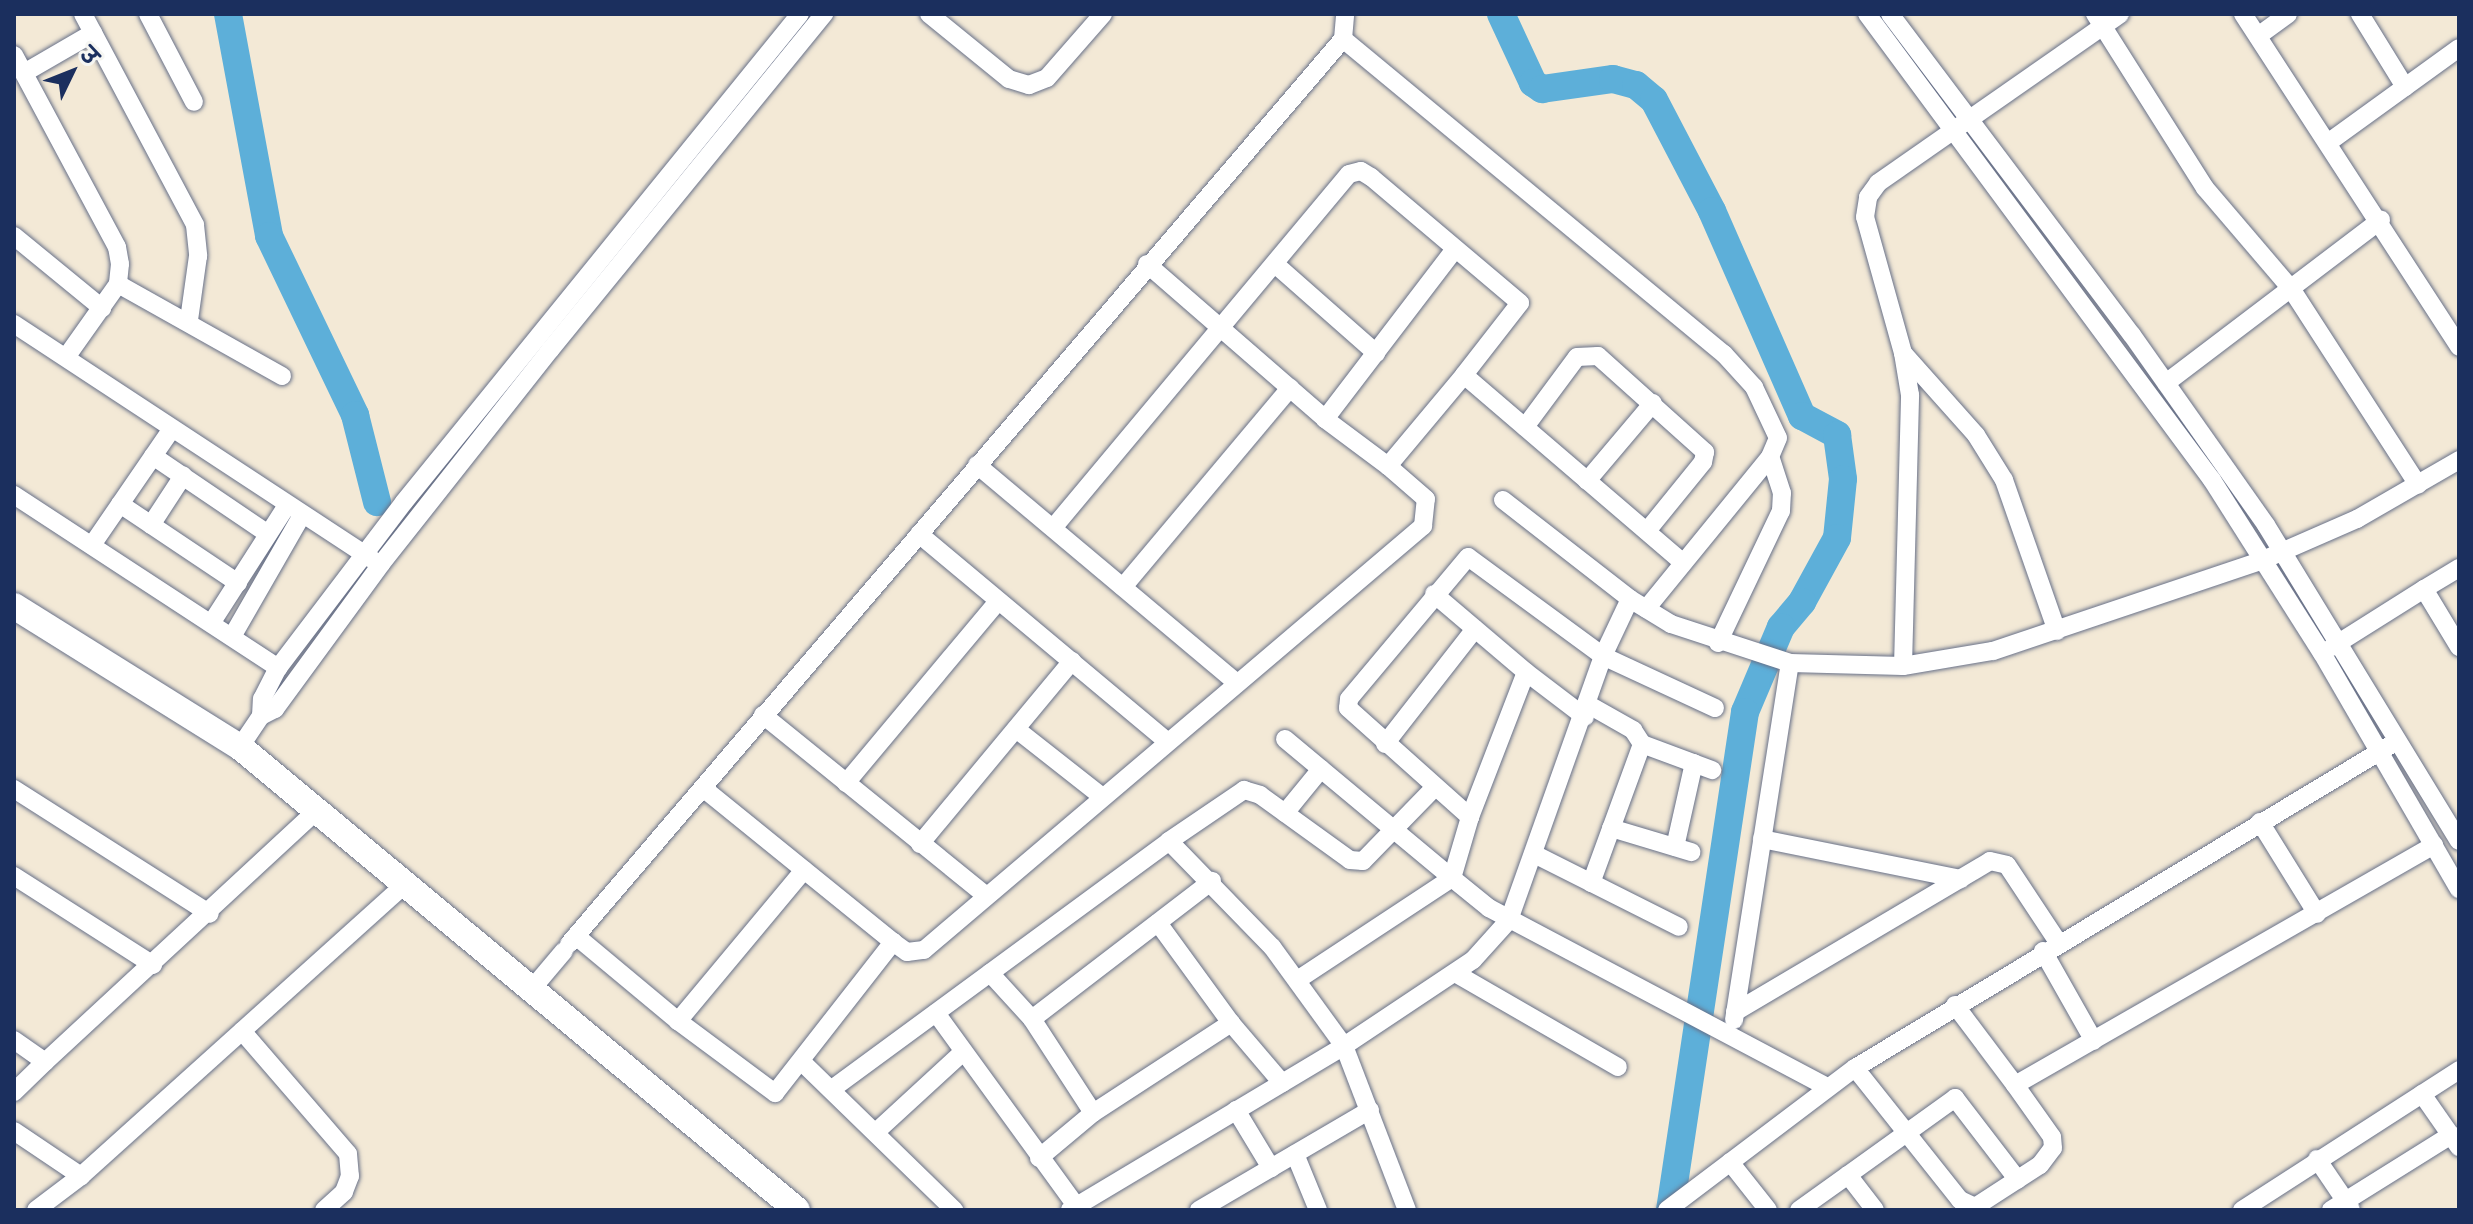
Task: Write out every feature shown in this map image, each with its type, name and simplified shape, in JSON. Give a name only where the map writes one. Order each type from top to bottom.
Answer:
[{"type":"main road","points":[[14,606],[240,747],[797,1210]]},
{"type":"street","points":[[83,14],[195,225],[198,256],[189,320]]},
{"type":"street","points":[[148,14],[194,102]]},
{"type":"street","points":[[240,747],[261,716],[275,709],[373,560],[800,14]]},
{"type":"street","points":[[261,716],[262,699],[278,668],[373,560],[824,14]]},
{"type":"street","points":[[929,14],[1009,79],[1029,85],[1047,78],[1103,14]]},
{"type":"street","points":[[531,990],[1147,264],[1343,39],[1345,14]]},
{"type":"street","points":[[1867,14],[2212,480],[2322,653],[2459,889]]},
{"type":"street","points":[[1890,14],[2166,383],[2285,552],[2457,833]]},
{"type":"street","points":[[1903,666],[1910,395],[1903,353],[1865,217],[1868,197],[1878,183],[1972,121],[2100,20],[2120,14]]},
{"type":"street","points":[[2243,14],[2381,220],[2459,347]]},
{"type":"street","points":[[2258,36],[2288,14]]},
{"type":"street","points":[[2360,14],[2405,87]]},
{"type":"street","points":[[2100,20],[2205,188],[2292,290],[2418,485]]},
{"type":"street","points":[[24,73],[93,33]]},
{"type":"street","points":[[936,1013],[1073,1208],[1344,1046],[1455,973],[1509,920],[1587,711],[1603,656],[1638,604],[1682,562],[1770,457],[1778,438],[1754,387],[1724,354],[1343,39]]},
{"type":"street","points":[[2329,142],[2459,48]]},
{"type":"street","points":[[14,55],[117,247],[118,284],[67,356]]},
{"type":"street","points":[[1053,528],[1349,174],[1361,171],[1520,303],[1388,466]]},
{"type":"street","points":[[2166,383],[2381,220]]},
{"type":"street","points":[[14,236],[102,308]]},
{"type":"street","points":[[1325,419],[1455,249]]},
{"type":"street","points":[[703,788],[893,942],[907,952],[924,950],[984,894],[1423,526],[1426,499],[1325,419],[1147,264]]},
{"type":"street","points":[[1275,264],[1376,353]]},
{"type":"street","points":[[118,284],[189,320],[282,376]]},
{"type":"street","points":[[14,324],[373,560]]},
{"type":"street","points":[[1525,427],[1577,357],[1586,353],[1598,356],[1705,452],[1703,462],[1647,531]]},
{"type":"street","points":[[1903,353],[1976,435],[2004,480],[2057,631]]},
{"type":"street","points":[[1464,375],[1682,562]]},
{"type":"street","points":[[1123,587],[1290,388]]},
{"type":"street","points":[[1587,481],[1653,403]]},
{"type":"street","points":[[92,545],[171,430]]},
{"type":"street","points":[[153,456],[268,534]]},
{"type":"street","points":[[1724,644],[1781,511],[1782,493],[1770,457]]},
{"type":"street","points":[[1503,500],[1638,604],[1724,644],[1783,662],[1903,666],[1972,657],[2285,552],[2418,485],[2459,460]]},
{"type":"street","points":[[977,465],[1237,683]]},
{"type":"street","points":[[151,525],[183,476]]},
{"type":"street","points":[[14,495],[233,635],[278,668]]},
{"type":"street","points":[[120,504],[238,583]]},
{"type":"street","points":[[212,622],[268,534],[295,510]]},
{"type":"street","points":[[233,635],[295,510]]},
{"type":"street","points":[[919,534],[1167,741]]},
{"type":"street","points":[[1470,817],[1352,716],[1349,699],[1468,557],[1603,656],[1715,708]]},
{"type":"street","points":[[2322,653],[2459,568]]},
{"type":"street","points":[[2424,589],[2459,647]]},
{"type":"street","points":[[1434,594],[1526,672],[1587,711],[1633,730],[1642,744],[1703,767],[1683,850],[1611,828]]},
{"type":"street","points":[[846,783],[998,601]]},
{"type":"street","points":[[1385,744],[1475,629]]},
{"type":"street","points":[[920,844],[1072,661]]},
{"type":"street","points":[[1731,1036],[1762,839],[1783,662]]},
{"type":"street","points":[[1299,979],[1452,878],[1470,817],[1526,672]]},
{"type":"street","points":[[763,715],[984,894]]},
{"type":"street","points":[[1016,729],[1101,796]]},
{"type":"street","points":[[1285,739],[1452,878],[1509,920],[1827,1087]]},
{"type":"street","points":[[1673,1206],[1855,1068],[2050,947],[2398,741]]},
{"type":"street","points":[[1591,883],[1642,744]]},
{"type":"street","points":[[1285,813],[1321,769]]},
{"type":"street","points":[[832,1089],[1169,841],[1244,790],[1285,813],[1350,860],[1363,861],[1435,787]]},
{"type":"street","points":[[14,789],[210,914]]},
{"type":"street","points":[[14,1092],[210,914],[316,811]]},
{"type":"street","points":[[2260,822],[2317,914]]},
{"type":"street","points":[[1762,839],[1961,879]]},
{"type":"street","points":[[1169,841],[1212,881],[1299,979],[1344,1046],[1407,1210]]},
{"type":"street","points":[[2015,1085],[2434,845]]},
{"type":"street","points":[[1534,854],[1679,927]]},
{"type":"street","points":[[1735,1012],[1990,861],[2007,865],[2094,1041]]},
{"type":"street","points":[[678,1021],[804,870]]},
{"type":"street","points":[[14,876],[153,965]]},
{"type":"street","points":[[1032,1019],[1212,881]]},
{"type":"street","points":[[36,1210],[81,1176],[404,885]]},
{"type":"street","points":[[1158,923],[1231,1023],[1282,1083]]},
{"type":"street","points":[[570,944],[678,1021],[766,1090],[783,1088],[893,942]]},
{"type":"street","points":[[990,973],[1032,1019],[1093,1113]]},
{"type":"street","points":[[1455,973],[1618,1067]]},
{"type":"street","points":[[1855,1068],[1967,1205],[1982,1205],[2018,1180],[2053,1148],[2052,1137],[1955,1005]]},
{"type":"street","points":[[1039,1158],[1093,1113],[1231,1023]]},
{"type":"street","points":[[242,1031],[348,1154],[350,1176],[344,1192],[324,1210]]},
{"type":"street","points":[[14,1040],[45,1062]]},
{"type":"street","points":[[877,1131],[963,1052]]},
{"type":"street","points":[[803,1063],[877,1131],[954,1210]]},
{"type":"street","points":[[2242,1210],[2459,1070]]},
{"type":"street","points":[[2317,1159],[2342,1207],[2455,1141],[2422,1094]]},
{"type":"street","points":[[1799,1210],[1906,1132],[1959,1099],[2018,1180]]},
{"type":"street","points":[[1236,1110],[1271,1168]]},
{"type":"street","points":[[1200,1210],[1370,1110]]},
{"type":"street","points":[[14,1131],[81,1176]]},
{"type":"street","points":[[1295,1154],[1318,1210]]},
{"type":"street","points":[[1730,1162],[1768,1210]]},
{"type":"street","points":[[1848,1175],[1875,1210]]},
{"type":"waterway","points":[[228,14],[269,236],[355,415],[377,502]]},
{"type":"waterway","points":[[1501,14],[1533,83],[1542,89],[1613,79],[1636,85],[1654,100],[1712,211],[1802,416],[1837,435],[1843,479],[1837,538],[1802,602],[1781,627],[1745,712],[1670,1210]]},
{"type":"waterway","points":[[2171,1210],[2186,1210]]}]
